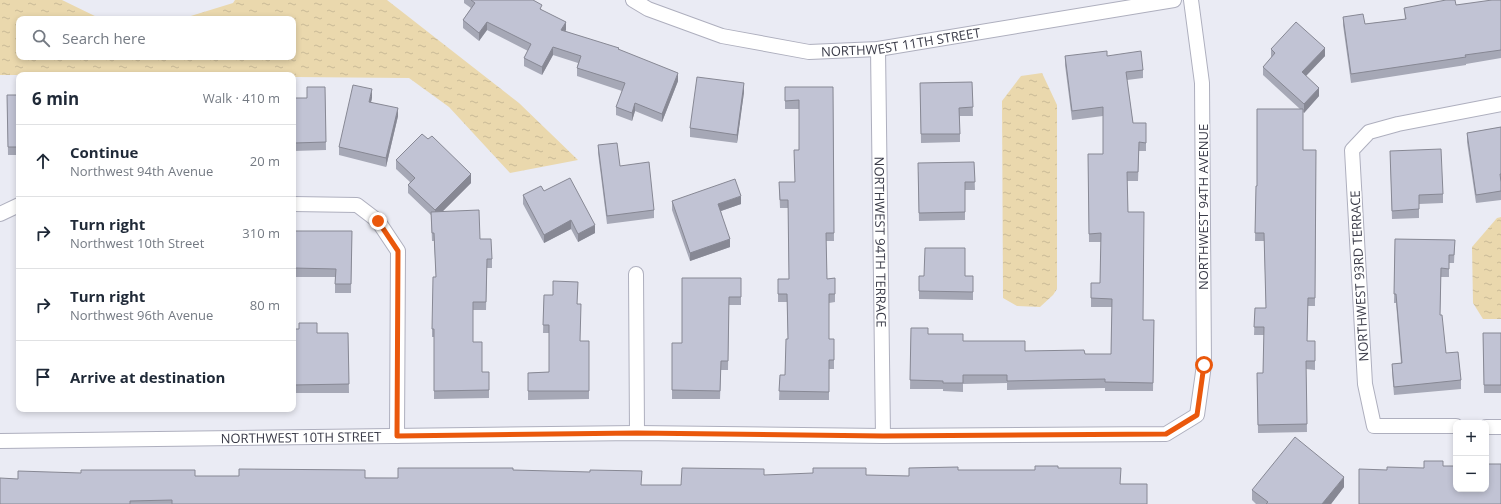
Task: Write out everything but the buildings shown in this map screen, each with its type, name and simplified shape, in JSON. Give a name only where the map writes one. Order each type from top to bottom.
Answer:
[{"type":"street","name":"NORTHWEST 11TH STREET","points":[[633,0],[648,9],[722,36],[809,52],[878,49],[1174,0]]},
{"type":"street","name":"NORTHWEST 94TH AVENUE","points":[[1191,0],[1202,83],[1204,365],[1197,415]]},
{"type":"street","name":"NORTHWEST 94TH TERRACE","points":[[878,49],[883,436]]},
{"type":"street","name":"NORTHWEST 93RD TERRACE","points":[[1453,426],[1374,426],[1365,384],[1352,150],[1369,132],[1398,124],[1501,104]]},
{"type":"street","points":[[296,204],[357,205],[378,221],[398,251],[397,436]]},
{"type":"street","points":[[0,214],[16,207]]},
{"type":"street","points":[[636,274],[637,433]]},
{"type":"street","name":"NORTHWEST 10TH STREET","points":[[0,441],[637,433],[883,436],[1166,434],[1197,415]]},
{"type":"street","points":[[1489,426],[1501,427]]},
{"type":"water","points":[[0,0],[62,0],[95,16],[16,16],[16,60],[296,60],[296,16],[191,16],[233,3],[235,0],[387,0],[519,103],[578,160],[510,173],[449,107],[409,78],[296,77],[296,72],[16,72],[16,75],[0,75]]},
{"type":"water","points":[[1042,73],[1057,105],[1057,289],[1053,295],[1040,307],[1017,306],[1003,298],[1002,101],[1021,76]]},
{"type":"water","points":[[1501,217],[1501,319],[1483,319],[1473,303],[1472,247],[1497,218]]},
{"type":"route","points":[[378,221],[398,251],[397,436],[637,433],[883,436],[1166,434],[1197,415],[1204,365]]}]
